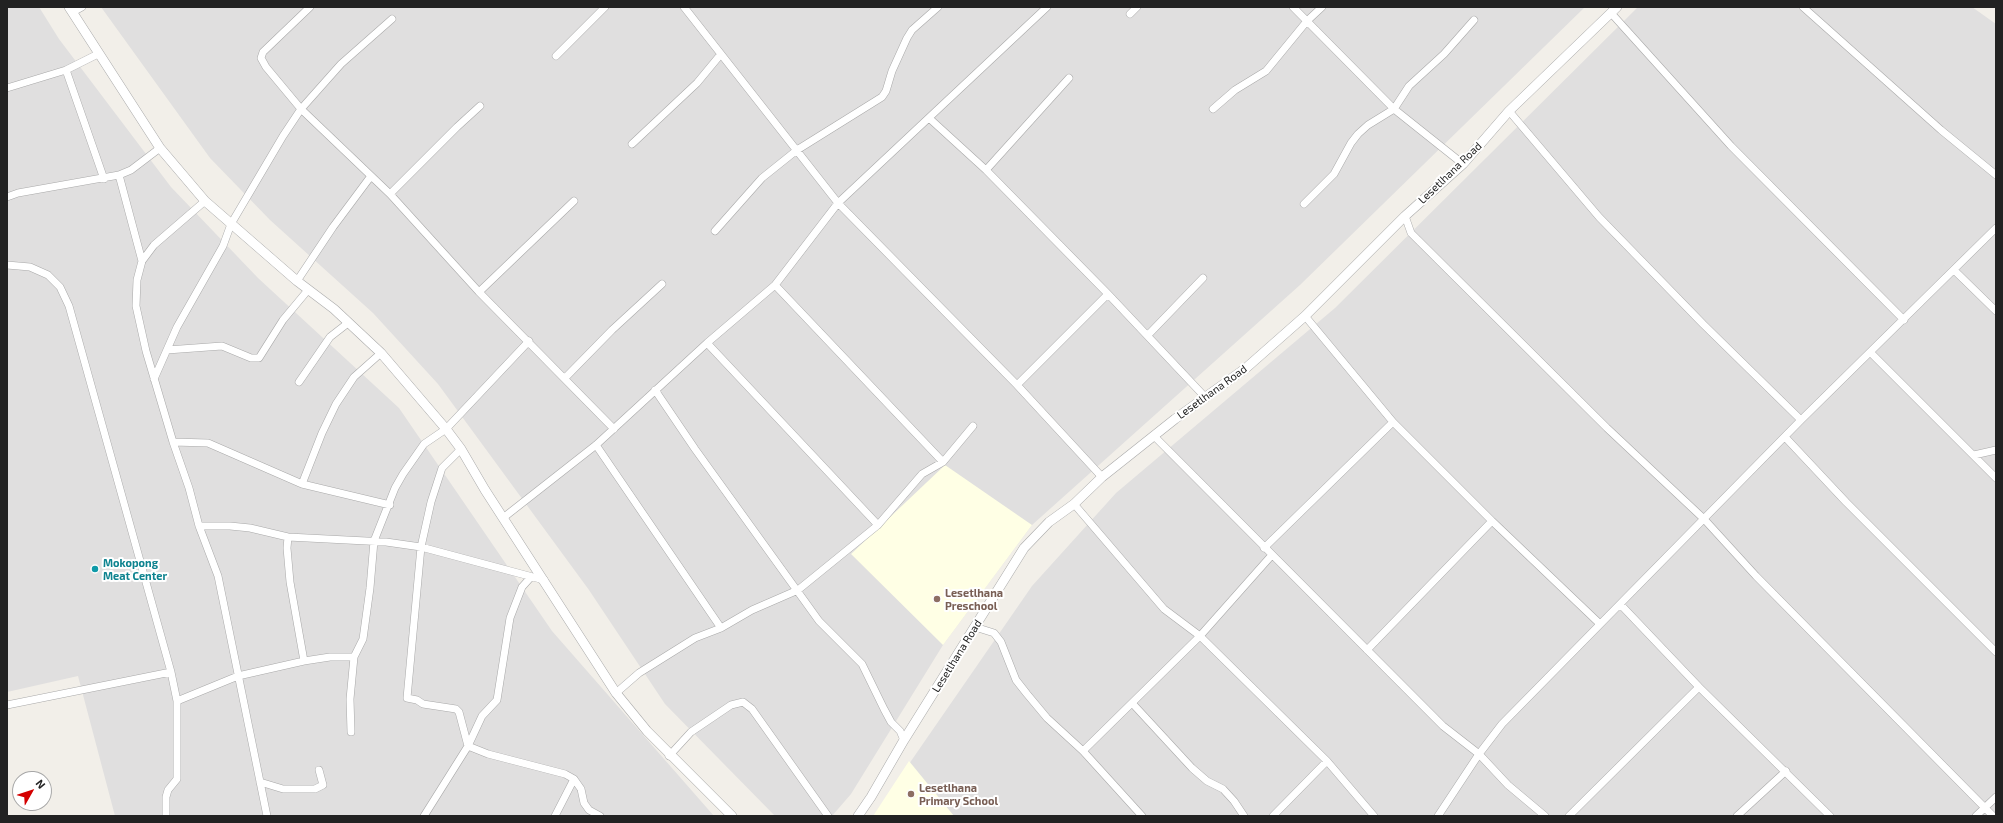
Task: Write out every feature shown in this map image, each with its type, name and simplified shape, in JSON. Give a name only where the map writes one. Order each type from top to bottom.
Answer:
[{"type":"street","points":[[82,7],[71,9],[98,54],[160,148],[205,200],[297,281],[334,309],[381,353],[446,429],[461,449],[503,518],[545,580],[616,692],[647,732],[669,756],[732,816]]},
{"type":"street","points":[[310,7],[262,55],[261,58],[266,67],[301,109],[390,194],[479,292],[529,341],[614,429]]},
{"type":"street","points":[[556,56],[605,7]]},
{"type":"street","points":[[684,7],[838,202],[1018,385],[1102,477]]},
{"type":"street","points":[[715,231],[756,183],[797,150],[882,97],[886,91],[892,71],[907,38],[912,30],[938,7]]},
{"type":"street","points":[[503,518],[596,445],[707,343],[775,285],[838,202],[1047,7]]},
{"type":"street","points":[[1130,14],[1137,7]]},
{"type":"street","points":[[1293,7],[1394,109],[1463,164]]},
{"type":"street","points":[[1213,109],[1235,90],[1266,71],[1307,21],[1322,7]]},
{"type":"street","points":[[1803,7],[1941,130],[1996,175]]},
{"type":"street","points":[[1614,10],[1731,146],[1904,320]]},
{"type":"street","name":"Lesetlhana Road","points":[[858,816],[1024,548],[1049,522],[1074,504],[1102,477],[1175,419],[1246,368],[1305,316],[1405,216],[1463,164],[1510,111],[1614,10]]},
{"type":"street","points":[[154,379],[177,327],[223,246],[231,224],[283,136],[301,109],[341,64],[392,19]]},
{"type":"street","points":[[1304,204],[1334,174],[1351,143],[1358,134],[1368,125],[1394,109],[1409,86],[1444,54],[1474,20]]},
{"type":"street","points":[[7,88],[66,70],[98,54]]},
{"type":"street","points":[[632,144],[697,83],[721,54]]},
{"type":"street","points":[[66,70],[104,179]]},
{"type":"street","points":[[986,170],[1069,78]]},
{"type":"street","points":[[390,194],[480,106]]},
{"type":"street","points":[[1510,111],[1599,217],[1703,324],[1802,420]]},
{"type":"street","points":[[929,118],[986,170],[1148,335],[1206,398]]},
{"type":"street","points":[[7,197],[18,193],[104,179],[119,175],[131,170],[160,148]]},
{"type":"street","points":[[119,175],[142,261]]},
{"type":"street","points":[[297,281],[333,227],[371,176]]},
{"type":"street","points":[[205,200],[154,245],[142,261],[137,280],[136,306],[154,379],[173,442],[189,488],[199,526],[218,576],[268,816]]},
{"type":"street","points":[[479,292],[574,201]]},
{"type":"street","points":[[1405,216],[1411,233],[1607,428],[1704,519],[1756,576],[1993,816]]},
{"type":"street","points":[[1438,816],[1479,754],[1502,724],[1785,437],[1996,228]]},
{"type":"street","points":[[7,265],[30,267],[48,275],[60,287],[69,306],[171,672],[177,701],[177,780],[168,790],[166,797],[166,816]]},
{"type":"street","points":[[1954,270],[1996,311]]},
{"type":"street","points":[[1148,335],[1203,278]]},
{"type":"street","points":[[565,378],[612,330],[662,284]]},
{"type":"street","points":[[775,285],[943,462]]},
{"type":"street","points":[[167,350],[222,346],[251,358],[259,358],[283,320],[308,290]]},
{"type":"street","points":[[1018,385],[1108,294]]},
{"type":"street","points":[[1305,316],[1393,422],[1492,521],[1600,624]]},
{"type":"street","points":[[299,382],[330,337],[348,323]]},
{"type":"street","points":[[351,732],[350,699],[354,657],[363,639],[370,588],[374,541],[403,474],[424,444],[446,429],[529,341]]},
{"type":"street","points":[[707,343],[878,525]]},
{"type":"street","points":[[302,484],[322,433],[336,404],[354,377],[381,353]]},
{"type":"street","points":[[1871,353],[1996,478]]},
{"type":"street","points":[[655,390],[752,530],[825,628],[862,664],[891,722],[900,731],[904,740]]},
{"type":"street","points":[[1264,548],[1393,422]]},
{"type":"street","points":[[616,692],[639,673],[696,638],[721,628],[752,610],[798,590],[878,525],[922,474],[943,462],[973,426]]},
{"type":"street","points":[[1154,436],[1271,556],[1368,650],[1443,726],[1479,754],[1508,785],[1546,816]]},
{"type":"street","points":[[1785,437],[1846,502],[1996,652]]},
{"type":"street","points":[[173,442],[208,443],[302,484],[390,505]]},
{"type":"street","points":[[596,445],[721,628]]},
{"type":"street","points":[[461,449],[442,468],[431,502],[421,547],[406,698],[417,700],[423,704],[456,709],[459,712],[468,746]]},
{"type":"street","points":[[1974,455],[1996,450]]},
{"type":"street","points":[[1074,504],[1164,609],[1200,636],[1327,761],[1374,816]]},
{"type":"street","points":[[1368,650],[1492,521]]},
{"type":"street","points":[[199,526],[230,526],[250,528],[288,537],[374,541],[421,547],[545,580]]},
{"type":"street","points":[[288,537],[287,548],[290,582],[304,661]]},
{"type":"street","points":[[1082,751],[1200,636],[1271,556]]},
{"type":"street","points":[[424,816],[468,746],[482,716],[497,700],[510,618],[522,587],[532,577]]},
{"type":"street","points":[[1620,604],[1699,687],[1830,816]]},
{"type":"street","points":[[975,627],[994,633],[1001,642],[1016,680],[1047,718],[1082,751],[1142,816]]},
{"type":"street","points":[[177,701],[238,676],[304,661],[330,657],[354,657]]},
{"type":"street","points":[[7,705],[171,672]]},
{"type":"street","points":[[1569,816],[1699,687]]},
{"type":"street","points":[[669,756],[691,732],[731,705],[743,702],[752,709],[828,816]]},
{"type":"street","points":[[1132,703],[1192,768],[1207,781],[1223,789],[1234,801],[1244,816]]},
{"type":"street","points":[[468,746],[488,754],[565,774],[574,779],[581,789],[584,803],[589,810],[600,816]]},
{"type":"street","points":[[1273,816],[1327,761]]},
{"type":"street","points":[[260,782],[282,789],[315,789],[323,785],[319,770]]},
{"type":"street","points":[[1737,816],[1786,771]]},
{"type":"street","points":[[555,816],[574,779]]},
{"type":"street","points":[[1976,816],[1996,796]]},
{"type":"shaded area","points":[[7,7],[39,7],[59,39],[171,187],[258,278],[399,408],[552,631],[714,816],[115,816],[78,676],[7,692]]},
{"type":"shaded area","points":[[101,7],[1585,7],[1300,285],[1032,525],[943,645],[851,794],[832,816],[775,816],[665,704],[589,590],[438,384],[373,313],[270,220],[210,158]]},
{"type":"shaded area","points":[[1638,7],[1972,7],[1996,24],[1996,816],[873,816],[1032,586],[1116,493],[1335,308]]},
{"type":"shaded area","name":"Lesetlhana Preschool","points":[[945,465],[1032,525],[943,645],[851,554]]},
{"type":"shaded area","name":"Lesetlhana Primary School","points":[[909,761],[954,816],[873,816]]},
{"type":"place","name":"Mokopong Meat Center","points":[[95,569]]},
{"type":"place","name":"Lesetlhana Preschool","points":[[937,599]]},
{"type":"place","name":"Lesetlhana Primary School","points":[[911,794]]}]
